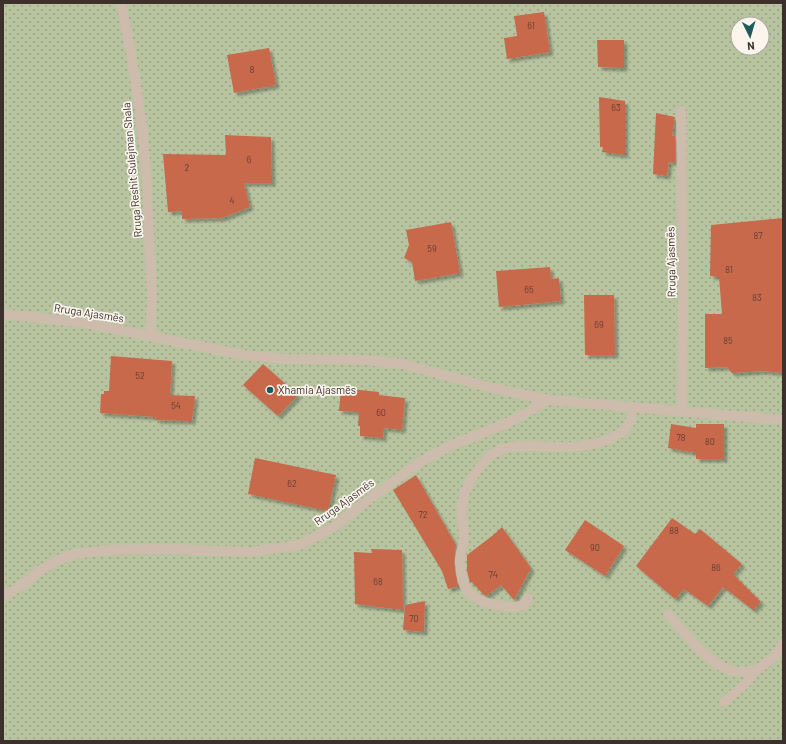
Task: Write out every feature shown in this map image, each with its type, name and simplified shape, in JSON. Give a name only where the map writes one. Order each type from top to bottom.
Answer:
[{"type":"street","name":"Rruga Reshit Sulejman Shala","points":[[121,3],[131,53],[141,118],[146,169],[152,285],[150,335]]},
{"type":"street","name":"Rruga Ajasmës","points":[[681,111],[683,293],[682,412]]},
{"type":"street","name":"Rruga Ajasmës","points":[[3,314],[85,323],[243,355],[286,359],[365,360],[403,364],[492,388],[549,400],[783,420]]},
{"type":"street","name":"Rruga Ajasmës","points":[[3,597],[25,583],[41,570],[58,560],[74,554],[111,550],[251,552],[300,544],[334,527],[420,462],[450,446],[510,422],[549,400]]},
{"type":"street","points":[[528,598],[524,605],[516,607],[504,606],[477,600],[469,594],[464,585],[460,562],[464,538],[462,509],[463,499],[474,474],[490,455],[508,447],[564,447],[608,440],[624,431],[630,422],[633,407]]},
{"type":"street","points":[[668,614],[703,653],[726,669],[740,672],[757,670]]},
{"type":"street","points":[[724,702],[745,684],[757,670],[775,656],[783,643]]},
{"type":"green space","points":[[3,3],[783,3],[783,741],[3,741]]},
{"type":"building","points":[[544,12],[550,52],[507,59],[504,38],[517,36],[514,16]]},
{"type":"building","points":[[597,40],[624,40],[624,68],[598,67]]},
{"type":"building","points":[[269,48],[276,85],[234,93],[227,55]]},
{"type":"building","points":[[599,97],[625,101],[625,155],[602,152],[603,147],[600,147]]},
{"type":"building","points":[[656,113],[675,117],[672,136],[675,136],[675,163],[669,162],[667,176],[653,174]]},
{"type":"building","points":[[225,135],[271,137],[272,183],[244,183],[250,207],[222,218],[182,219],[182,211],[168,212],[163,154],[226,155]]},
{"type":"building","points":[[783,218],[783,373],[763,371],[732,373],[727,367],[705,368],[705,314],[722,314],[719,277],[710,276],[711,225]]},
{"type":"building","points":[[451,222],[460,273],[415,281],[412,262],[404,258],[409,245],[406,230]]},
{"type":"building","points":[[550,267],[551,279],[559,278],[561,301],[499,307],[496,271]]},
{"type":"building","points":[[584,295],[614,295],[615,355],[585,355]]},
{"type":"building","points":[[111,356],[172,361],[170,395],[195,396],[192,421],[155,420],[156,417],[100,413],[101,394],[104,394],[104,391],[109,391]]},
{"type":"building","name":"Xhamia Ajasmës","points":[[263,364],[298,395],[278,416],[243,385]]},
{"type":"building","points":[[341,388],[379,392],[379,395],[405,398],[402,430],[384,428],[383,438],[360,436],[360,426],[358,426],[359,412],[339,411]]},
{"type":"building","points":[[671,424],[696,428],[696,424],[724,424],[724,459],[696,459],[696,453],[668,448]]},
{"type":"building","points":[[255,458],[336,475],[328,511],[248,494]]},
{"type":"building","points":[[416,475],[456,545],[454,563],[458,586],[448,589],[442,571],[393,490]]},
{"type":"building","points":[[672,518],[695,534],[700,529],[742,564],[733,574],[761,602],[753,610],[723,587],[708,606],[684,589],[675,599],[636,566]]},
{"type":"building","points":[[585,520],[624,546],[605,576],[565,550]]},
{"type":"building","points":[[502,527],[531,568],[514,600],[501,585],[486,596],[472,582],[470,583],[467,571],[467,555]]},
{"type":"building","points":[[371,549],[402,550],[403,610],[355,604],[354,552],[372,553]]},
{"type":"building","points":[[425,601],[424,632],[403,630],[405,605]]},
{"type":"place","name":"Xhamia Ajasmës","points":[[270,390]]}]
